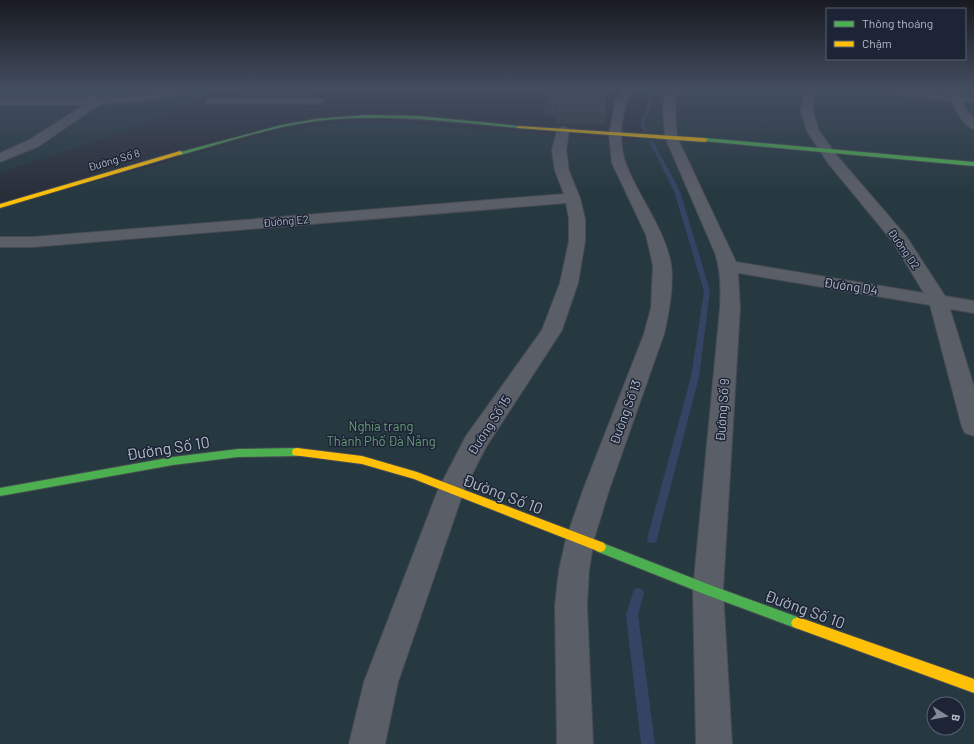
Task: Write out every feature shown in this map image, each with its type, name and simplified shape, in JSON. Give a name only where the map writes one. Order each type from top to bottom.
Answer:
[{"type":"street","points":[[0,158],[34,143],[60,124]]},
{"type":"street","name":"Đường Số 8","points":[[0,206],[166,157],[295,124]]},
{"type":"street","name":"Đường Số 8","points":[[482,124],[615,135],[671,137],[974,164]]},
{"type":"street","name":"Đường Số 13","points":[[575,744],[571,605],[574,570],[580,540],[596,490],[654,334],[661,308],[662,265],[654,235],[619,163],[615,135],[617,124]]},
{"type":"street","name":"Đường Số 9","points":[[670,124],[671,137],[718,238],[728,266],[730,286],[730,308],[708,590],[714,744]]},
{"type":"street","name":"Đường D2","points":[[811,124],[813,131],[827,151],[900,240],[938,300],[974,427]]},
{"type":"street","name":"Đường Số 15","points":[[367,744],[381,682],[451,490],[475,443],[552,330],[569,283],[577,241],[577,219],[573,198],[562,171],[559,150],[563,131]]},
{"type":"street","name":"Đường E2","points":[[0,242],[33,242],[573,198]]},
{"type":"street","name":"Đường D4","points":[[728,266],[974,307]]},
{"type":"street","name":"Đường Số 10","points":[[0,492],[173,461],[238,454],[301,452],[362,460],[417,476],[708,590],[974,686]]},
{"type":"green space","points":[[0,124],[143,124],[109,137],[0,173]]},
{"type":"green space","name":"Nghĩa trang Thành Phố Đà Nẵng","points":[[408,124],[631,142],[641,138],[647,124],[974,124],[974,744],[0,744],[0,208],[256,137],[321,125]]},
{"type":"waterway","points":[[643,124],[642,126],[645,131]]},
{"type":"waterway","points":[[651,141],[677,191],[707,291],[695,377],[652,539]]},
{"type":"waterway","points":[[638,593],[632,615],[648,744]]},
{"type":"traffic: fast","points":[[180,153],[248,134],[295,124]]},
{"type":"traffic: fast","points":[[483,124],[519,127]]},
{"type":"traffic: fast","points":[[705,140],[974,164]]},
{"type":"traffic: fast","points":[[0,492],[173,461],[238,453],[297,452]]},
{"type":"traffic: fast","points":[[600,547],[708,590],[798,623]]},
{"type":"traffic: slow","points":[[519,127],[705,140]]},
{"type":"traffic: slow","points":[[0,206],[180,153]]},
{"type":"traffic: slow","points":[[297,452],[362,460],[417,476],[600,547]]},
{"type":"traffic: slow","points":[[798,623],[974,686]]}]
